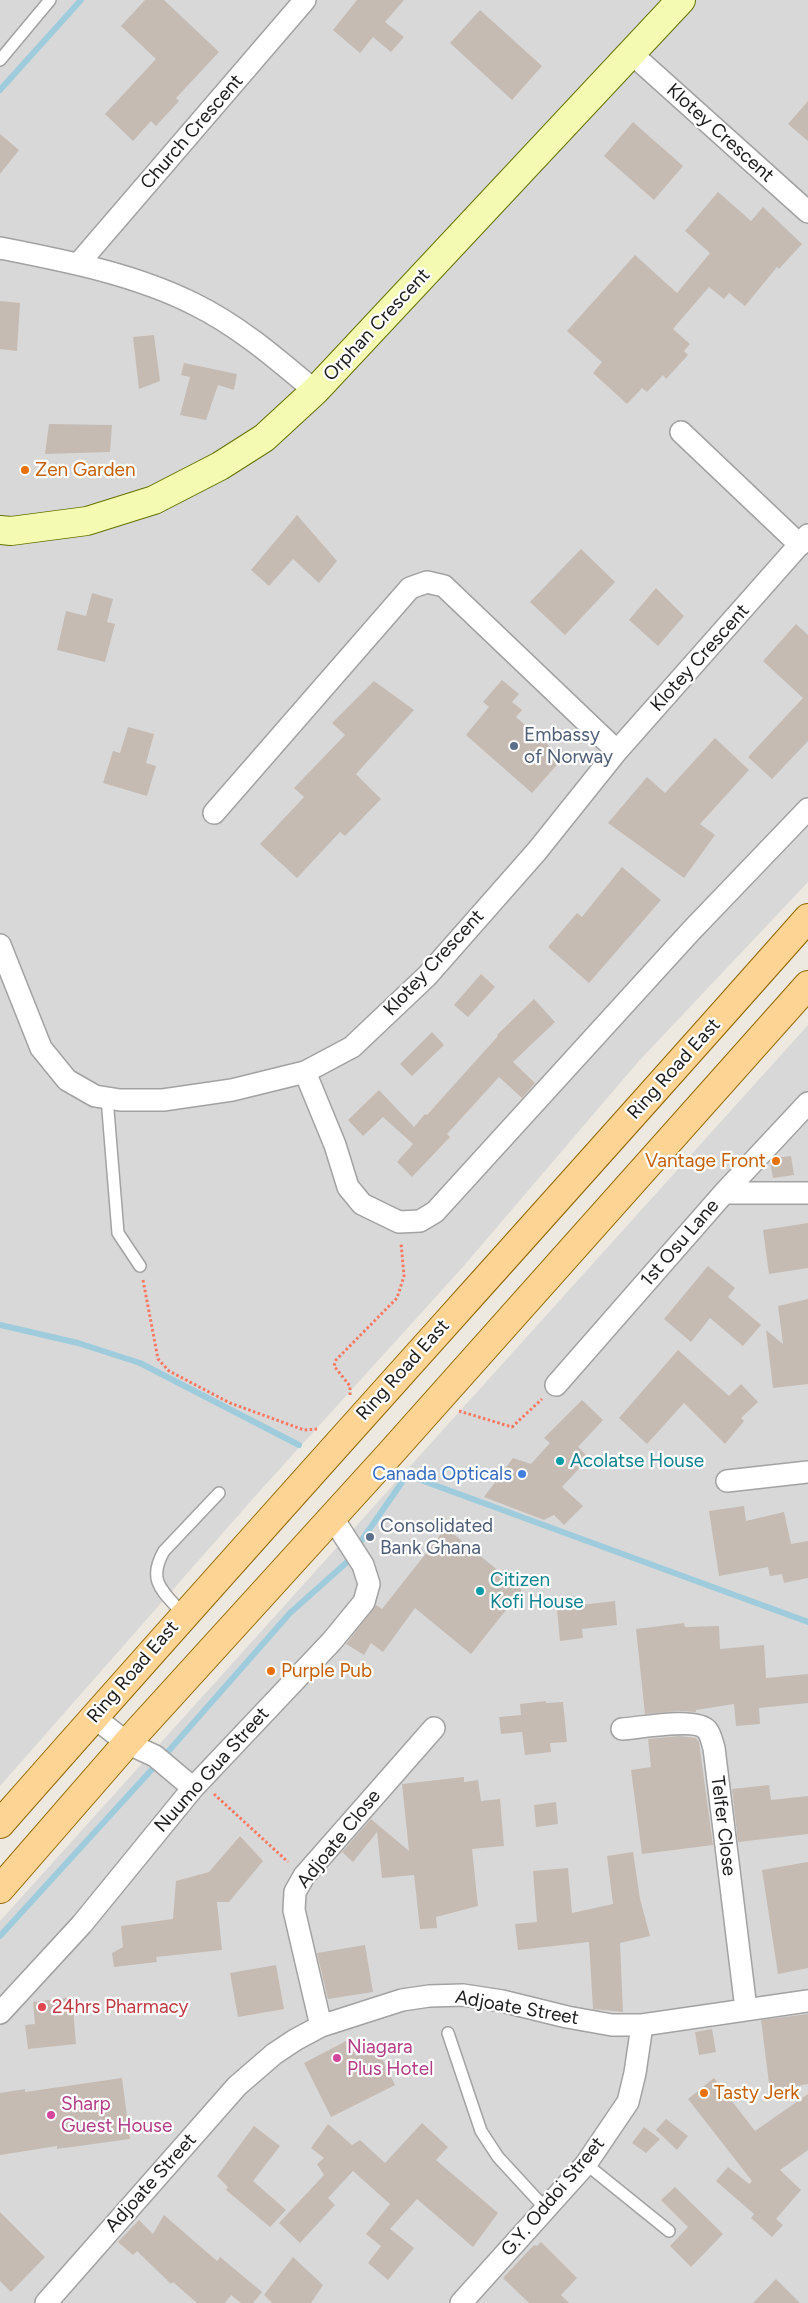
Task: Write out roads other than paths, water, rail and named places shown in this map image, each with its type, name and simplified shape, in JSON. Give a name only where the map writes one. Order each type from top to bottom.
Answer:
[{"type":"main road","name":"Ring Road East","points":[[0,1824],[184,1615],[596,1158],[808,918]]},
{"type":"main road","points":[[0,1889],[127,1743],[435,1403],[808,985]]},
{"type":"main road","points":[[596,1158],[628,1188]]},
{"type":"street","name":"Church Crescent","points":[[79,263],[305,0]]},
{"type":"street","name":"Orphan Crescent","points":[[0,530],[11,531],[87,520],[154,500],[220,466],[264,438],[315,391],[681,0]]},
{"type":"street","name":"Klotey Crescent","points":[[632,54],[808,212]]},
{"type":"street","points":[[0,248],[79,263],[128,278],[195,304],[262,346],[315,391]]},
{"type":"street","points":[[681,432],[804,540]]},
{"type":"street","name":"Klotey Crescent","points":[[0,945],[41,1048],[67,1080],[95,1096],[163,1100],[232,1090],[305,1072],[352,1047],[427,976],[537,851],[617,750],[804,540]]},
{"type":"street","points":[[214,813],[410,588],[426,582],[444,586],[617,750]]},
{"type":"street","points":[[305,1072],[335,1145],[348,1187],[362,1204],[400,1222],[420,1221],[435,1212],[691,931],[808,809]]},
{"type":"street","name":"1st Osu Lane","points":[[556,1385],[724,1193],[808,1103]]},
{"type":"street","points":[[724,1193],[808,1193]]},
{"type":"street","points":[[727,1481],[808,1472]]},
{"type":"street","name":"Nuumo Gua Street","points":[[0,2013],[82,1924],[196,1784],[332,1642],[364,1602],[369,1584],[363,1565],[332,1517]]},
{"type":"street","points":[[94,1717],[127,1743],[162,1762],[196,1784]]},
{"type":"street","name":"Telfer Close","points":[[622,1730],[694,1723],[706,1729],[710,1736],[714,1748],[746,2009]]},
{"type":"street","name":"Adjoate Close","points":[[321,2026],[294,1910],[295,1892],[304,1876],[434,1728]]},
{"type":"street","name":"Adjoate Street","points":[[46,2303],[237,2086],[274,2054],[321,2026],[402,2000],[429,1996],[462,1995],[612,2025],[642,2025],[808,2001]]},
{"type":"street","name":"G.Y. Oddoi Street","points":[[461,2303],[586,2164],[628,2102],[635,2073],[642,2025]]},
{"type":"lane","points":[[0,60],[50,0]]},
{"type":"lane","points":[[107,1098],[118,1233],[140,1266]]},
{"type":"lane","points":[[184,1615],[157,1584],[155,1573],[158,1562],[164,1551],[219,1493]]},
{"type":"lane","points":[[448,2033],[482,2131],[498,2156],[545,2208]]},
{"type":"lane","points":[[586,2164],[669,2231]]},
{"type":"waterway","points":[[0,90],[81,0]]},
{"type":"waterway","points":[[0,1325],[78,1343],[140,1363],[299,1445]]},
{"type":"waterway","points":[[0,1936],[166,1754],[290,1613],[346,1563],[407,1475],[808,1622]]},
{"type":"place","name":"Zen Garden","points":[[25,470]]},
{"type":"place","name":"Embassy of Norway","points":[[514,746]]},
{"type":"place","name":"Vantage Front","points":[[776,1161]]},
{"type":"place","name":"Acolatse House","points":[[560,1461]]},
{"type":"place","name":"Canada Opticals","points":[[522,1474]]},
{"type":"place","name":"Consolidated Bank Ghana","points":[[370,1537]]},
{"type":"place","name":"Citizen Kofi House","points":[[480,1591]]},
{"type":"place","name":"Purple Pub","points":[[271,1671]]},
{"type":"place","name":"24hrs Pharmacy","points":[[42,2007]]},
{"type":"place","name":"Niagara Plus Hotel","points":[[337,2058]]},
{"type":"place","name":"Tasty Jerk","points":[[704,2093]]},
{"type":"place","name":"Sharp Guest House","points":[[51,2115]]}]
